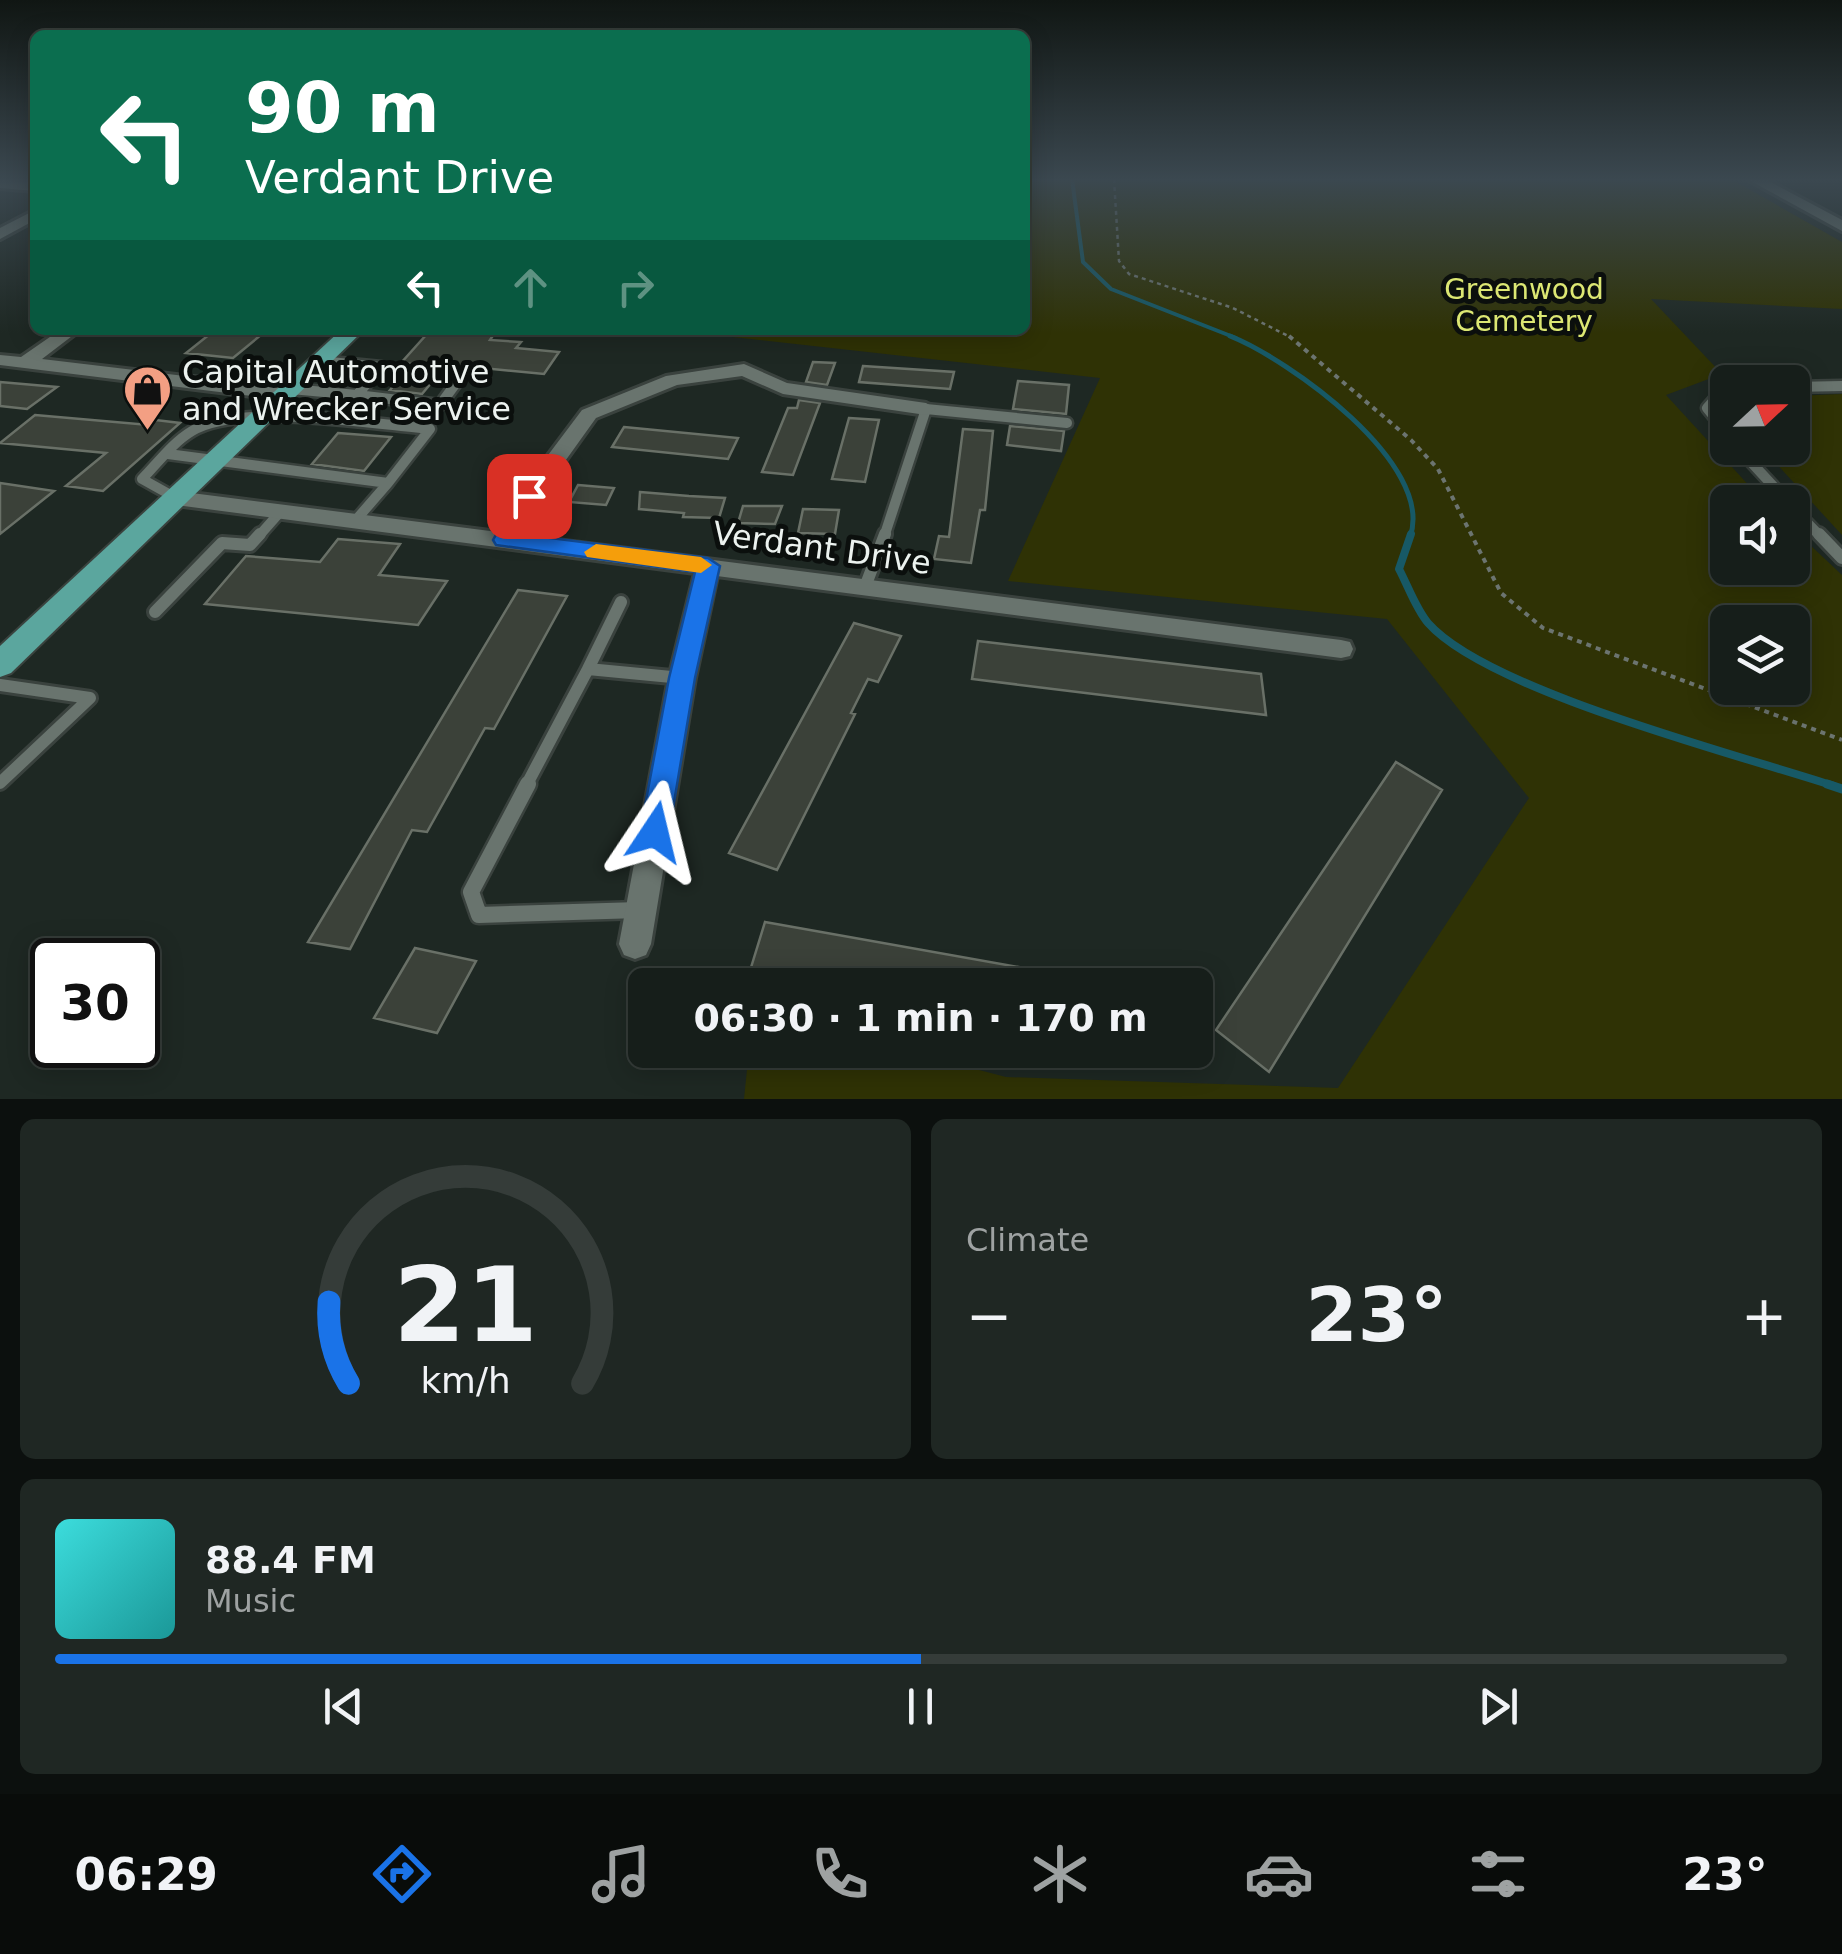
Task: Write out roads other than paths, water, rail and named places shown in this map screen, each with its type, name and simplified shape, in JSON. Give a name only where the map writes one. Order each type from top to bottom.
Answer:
[{"type":"main road","points":[[3,658],[348,335]]},
{"type":"street","points":[[25,363],[65,335]]},
{"type":"street","points":[[0,360],[288,392]]},
{"type":"street","points":[[504,540],[529,496],[589,414],[673,380],[744,370],[783,388],[926,409]]},
{"type":"street","name":"Verdant Drive","points":[[176,498],[1340,649]]},
{"type":"street","points":[[635,944],[682,678],[708,566]]},
{"type":"lane","points":[[320,361],[381,367],[356,395]]},
{"type":"lane","points":[[288,392],[440,405],[462,375]]},
{"type":"lane","points":[[1810,386],[1842,386]]},
{"type":"lane","points":[[864,587],[909,469],[926,409],[1067,423]]},
{"type":"lane","points":[[176,498],[142,479],[198,427],[260,418],[430,429],[354,521]]},
{"type":"lane","points":[[168,454],[388,483]]},
{"type":"lane","points":[[1754,465],[1772,485]]},
{"type":"lane","points":[[155,612],[222,543],[250,545],[281,511]]},
{"type":"lane","points":[[1810,525],[1842,558]]},
{"type":"lane","points":[[621,602],[472,892],[479,915],[641,910]]},
{"type":"lane","points":[[588,669],[682,678]]},
{"type":"lane","points":[[0,685],[90,698],[0,783]]},
{"type":"waterway","points":[[1079,230],[1083,262],[1111,289],[1236,338]]},
{"type":"waterway","points":[[1230,336],[1319,390],[1380,447],[1401,478],[1412,508],[1410,537]]},
{"type":"waterway","points":[[1410,537],[1399,569],[1428,623],[1459,648],[1558,696],[1680,739],[1834,786]]},
{"type":"waterway","points":[[1827,784],[1842,789]]},
{"type":"place","name":"Capital Automotive and Wrecker Service","points":[[147,432]]},
{"type":"park label","name":"Greenwood Cemetery","points":[[1524,305]]}]
